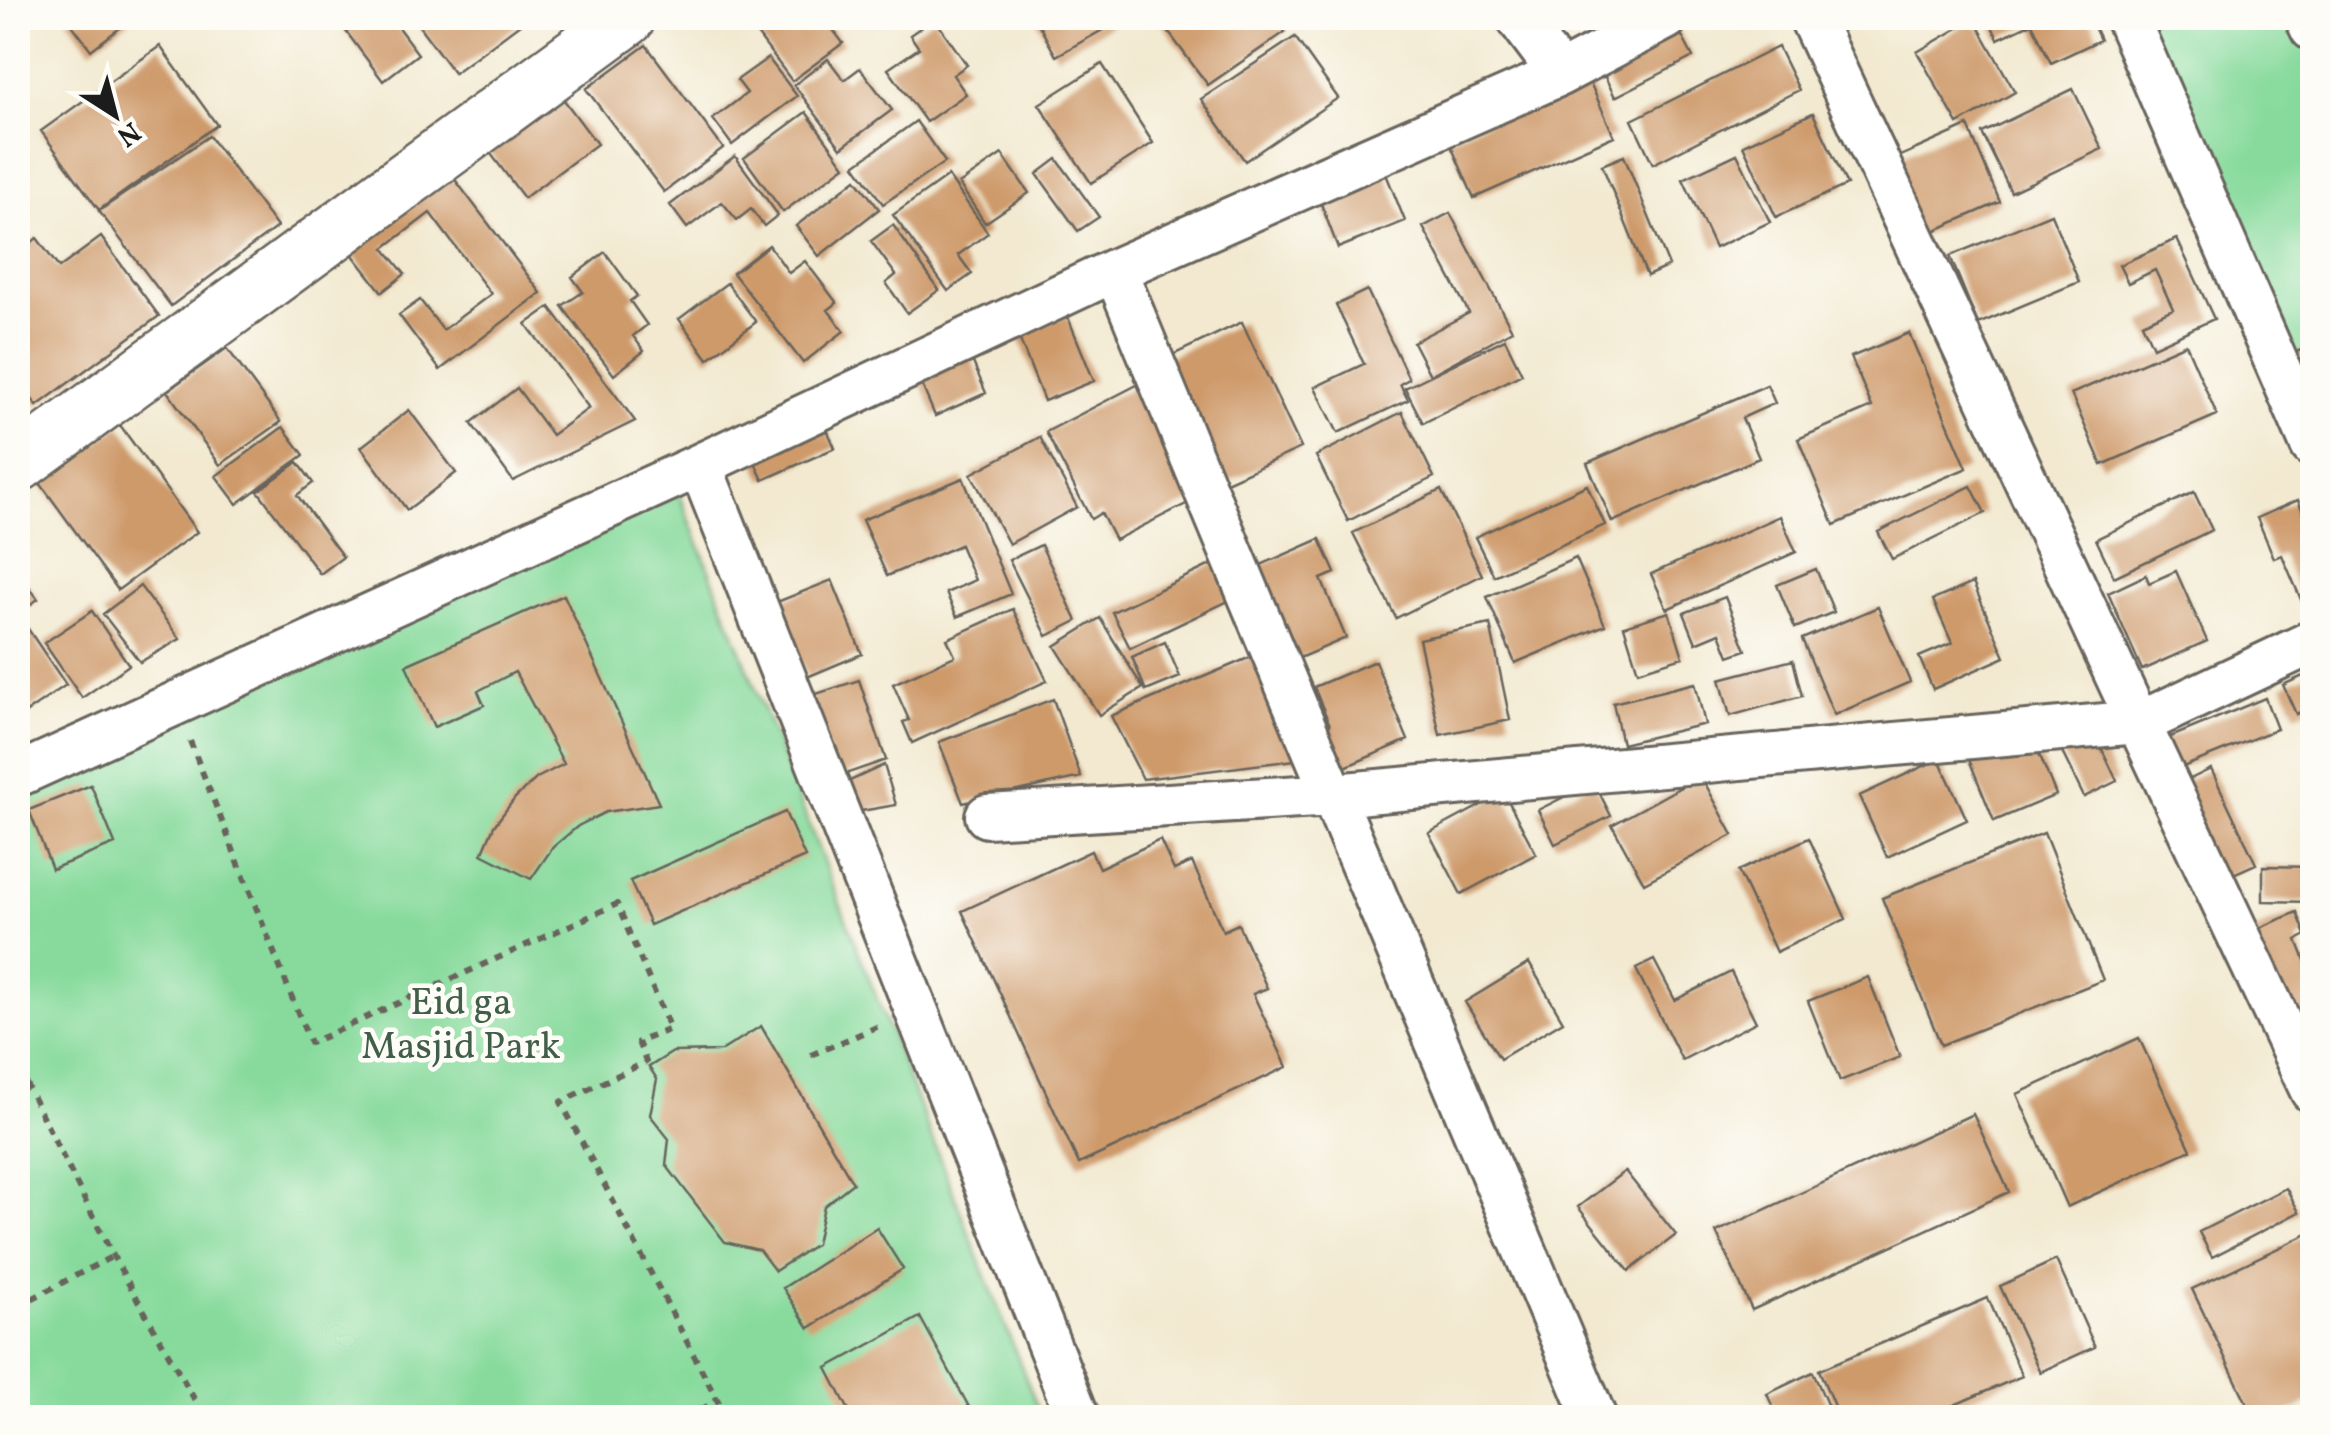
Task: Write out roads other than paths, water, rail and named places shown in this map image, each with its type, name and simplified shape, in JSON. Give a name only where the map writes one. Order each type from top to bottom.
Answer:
[{"type":"main road","points":[[18,464],[627,18]]},
{"type":"street","points":[[1518,18],[1560,74]]},
{"type":"street","points":[[18,775],[700,466],[1114,270],[1560,74],[1666,18]]},
{"type":"street","points":[[1810,18],[2312,1091]]},
{"type":"street","points":[[2127,18],[2312,445]]},
{"type":"street","points":[[2307,18],[2312,29]]},
{"type":"street","points":[[1114,270],[1594,1418]]},
{"type":"street","points":[[700,466],[1078,1418]]},
{"type":"street","points":[[988,816],[1334,795],[2138,722],[2312,642]]},
{"type":"park label","name":"Eid ga Masjid Park","points":[[461,1023]]}]
